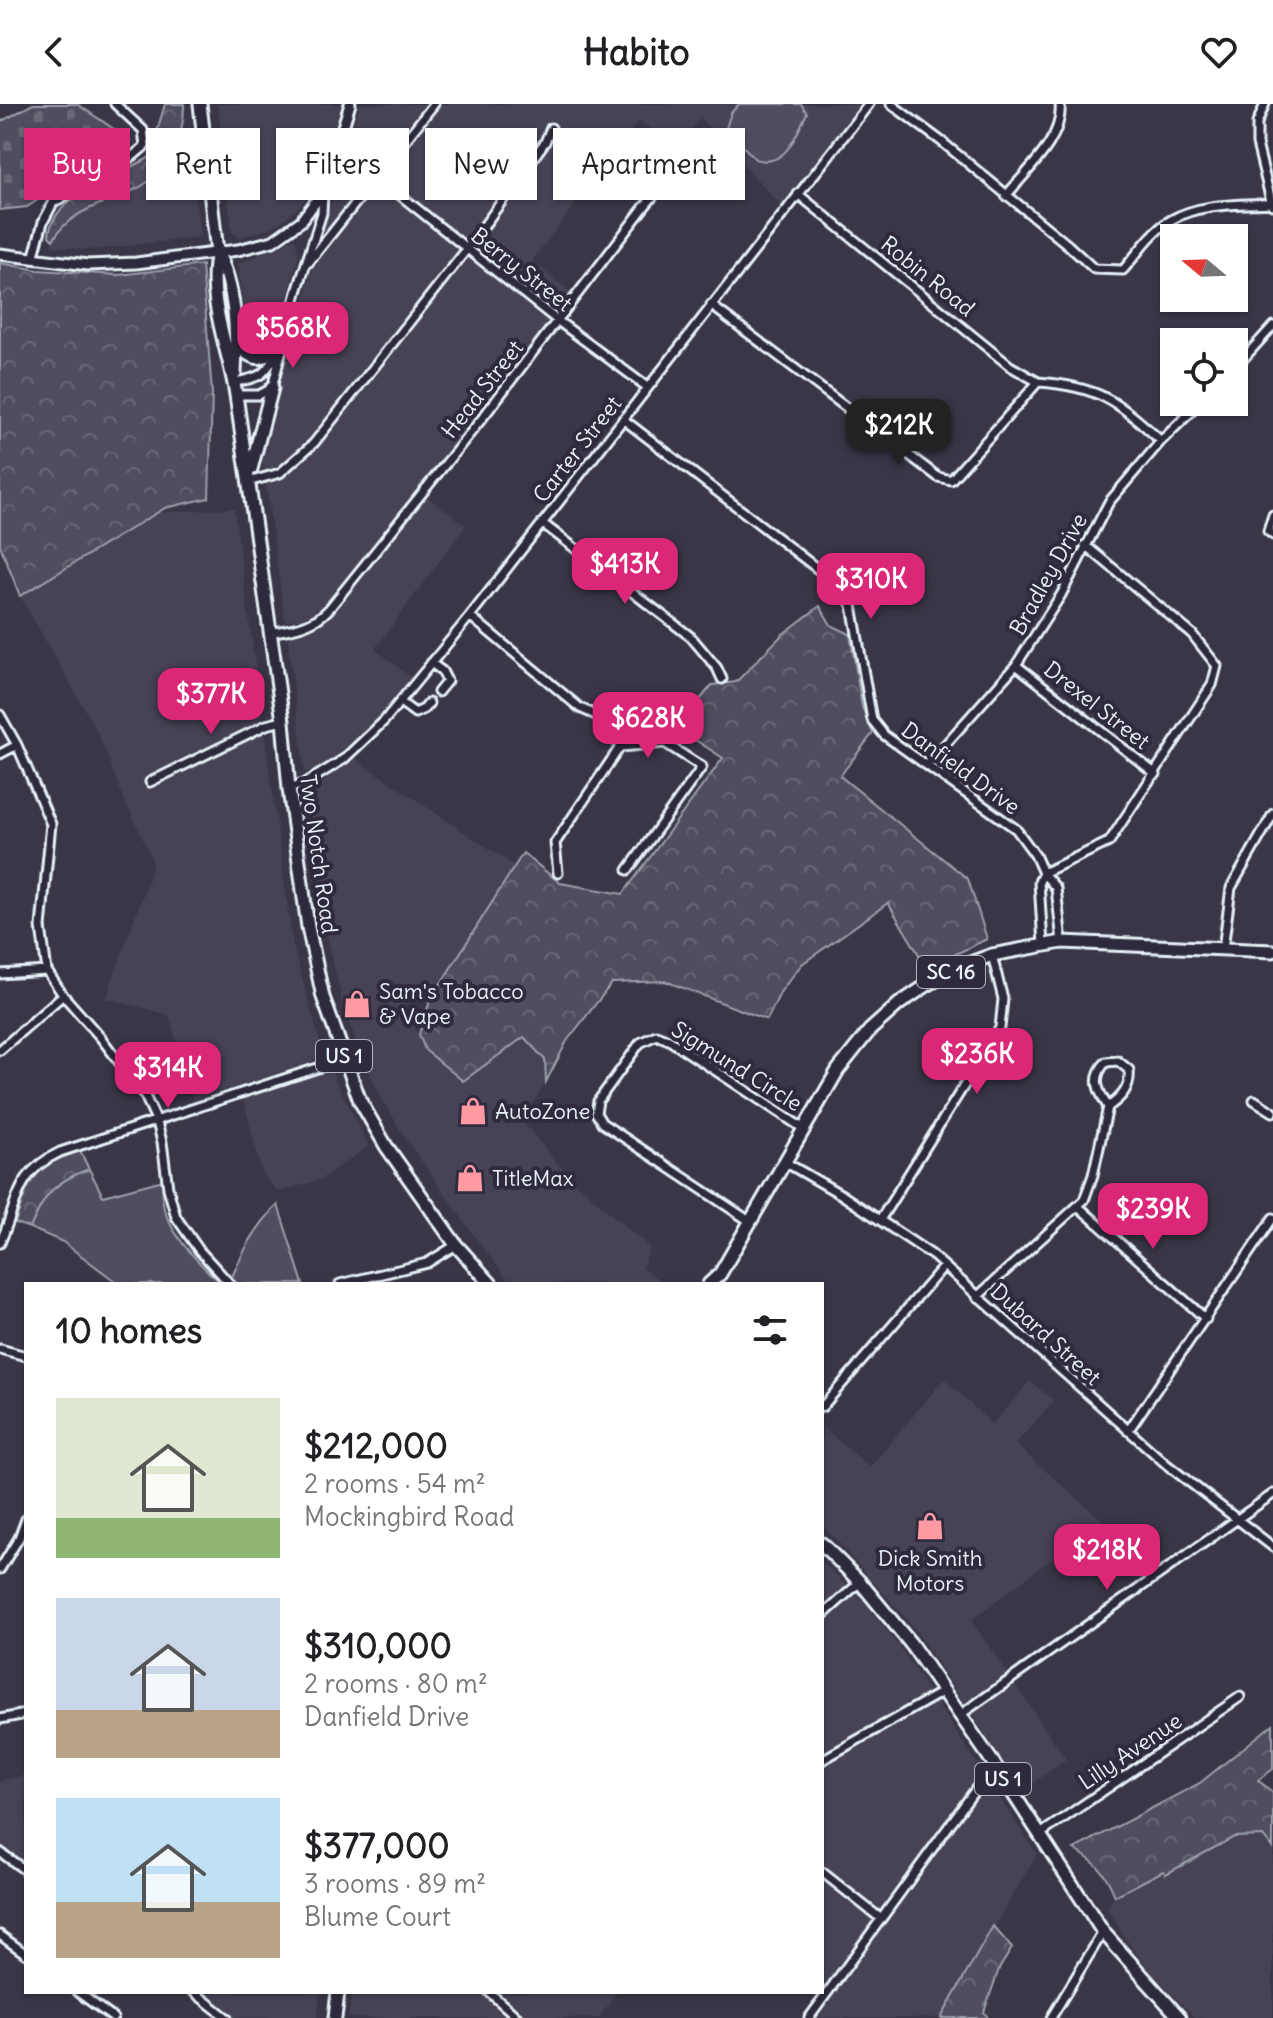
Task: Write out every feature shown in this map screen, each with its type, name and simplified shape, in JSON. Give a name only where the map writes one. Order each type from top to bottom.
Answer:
[{"type":"main road","name":"Two Notch Road","points":[[200,104],[217,252],[213,271],[224,348],[236,395],[316,969],[332,1026],[363,1107],[386,1146],[456,1245],[489,1282]]},
{"type":"main road","name":"Two Notch Road","points":[[217,252],[227,269],[237,344],[234,382]]},
{"type":"main road","points":[[237,344],[247,355],[259,358],[267,356],[282,344]]},
{"type":"main road","points":[[248,482],[272,388]]},
{"type":"main road","name":"SC 16","points":[[720,1279],[838,1070],[884,1016],[927,985],[957,968],[992,955],[1062,942],[1273,951]]},
{"type":"main road","name":"US 1","points":[[824,1546],[860,1582],[904,1634],[994,1764],[1103,1932],[1180,2018]]},
{"type":"main road","points":[[335,2018],[338,1994]]},
{"type":"street","points":[[33,259],[43,222],[53,203],[145,146],[143,130],[115,104]]},
{"type":"street","points":[[343,128],[350,104]]},
{"type":"street","points":[[409,135],[434,104]]},
{"type":"street","name":"Carter Street","points":[[289,789],[304,784],[344,759],[364,743],[400,702],[869,104]]},
{"type":"street","points":[[891,104],[941,141],[1094,269],[1123,270],[1170,220],[1210,207],[1272,205],[1257,144],[1257,123],[1265,104]]},
{"type":"street","points":[[1006,196],[1054,136],[1062,119],[1060,104]]},
{"type":"street","points":[[248,482],[280,473],[306,452],[467,249],[545,142],[551,128]]},
{"type":"street","name":"Robin Road","points":[[798,194],[1010,366],[1038,382]]},
{"type":"street","points":[[0,254],[88,265],[136,263],[253,247],[273,241],[301,221],[317,200]]},
{"type":"street","points":[[236,395],[259,395],[272,388],[282,344],[322,213],[323,200]]},
{"type":"street","points":[[305,267],[357,200]]},
{"type":"street","name":"Berry Street","points":[[406,200],[647,387]]},
{"type":"street","name":"Head Street","points":[[269,633],[305,626],[320,618],[558,321],[650,200]]},
{"type":"street","points":[[711,305],[938,477],[951,480],[1038,382],[1069,384],[1098,392],[1132,413],[1161,441]]},
{"type":"street","points":[[1248,354],[1273,326]]},
{"type":"street","points":[[234,382],[251,380],[264,374],[282,344]]},
{"type":"street","name":"Bradley Drive","points":[[927,765],[1016,665],[1061,595],[1109,502],[1187,416]]},
{"type":"street","name":"Danfield Drive","points":[[623,419],[841,587],[852,605],[872,720],[884,735],[1016,829],[1056,888],[1062,942]]},
{"type":"street","points":[[1273,515],[1268,531],[1273,535]]},
{"type":"street","points":[[542,523],[691,637],[717,668],[722,679]]},
{"type":"street","points":[[1043,945],[1039,882],[1043,873],[1109,842],[1212,685],[1217,666],[1192,634],[1085,545]]},
{"type":"street","points":[[470,616],[580,708],[607,720],[620,747]]},
{"type":"street","points":[[431,663],[442,671],[447,681],[438,692]]},
{"type":"street","name":"Drexel Street","points":[[1016,665],[1156,774]]},
{"type":"street","points":[[400,702],[415,713],[429,703]]},
{"type":"street","points":[[0,715],[17,745],[51,824],[41,927],[47,971],[138,1086],[157,1122],[176,1217],[199,1250],[228,1282]]},
{"type":"street","points":[[150,782],[266,725],[283,721]]},
{"type":"street","points":[[620,747],[665,743],[702,767],[628,870]]},
{"type":"street","points":[[0,754],[17,745]]},
{"type":"street","points":[[558,873],[555,843],[620,747]]},
{"type":"street","points":[[1223,949],[1231,888],[1273,814]]},
{"type":"street","points":[[880,1220],[1000,1028],[1003,999],[992,955]]},
{"type":"street","points":[[0,974],[47,971]]},
{"type":"street","points":[[0,1050],[63,995]]},
{"type":"street","name":"Sigmund Circle","points":[[751,1222],[602,1123],[596,1113],[598,1101],[640,1043],[656,1035],[669,1040],[804,1129]]},
{"type":"street","points":[[0,1243],[23,1185],[38,1164],[60,1152],[345,1059]]},
{"type":"street","points":[[977,1297],[1079,1207],[1090,1186],[1108,1107],[1123,1094],[1129,1082],[1129,1070],[1118,1061],[1106,1062],[1097,1076],[1097,1088],[1108,1107]]},
{"type":"street","points":[[1254,1100],[1273,1112]]},
{"type":"street","name":"Dubard Street","points":[[785,1162],[880,1220],[944,1266],[1172,1470],[1273,1547]]},
{"type":"street","points":[[1079,1207],[1206,1319]]},
{"type":"street","points":[[1128,1431],[1273,1218]]},
{"type":"street","points":[[348,1282],[427,1263],[456,1245]]},
{"type":"street","points":[[824,1405],[944,1266]]},
{"type":"street","points":[[0,1349],[24,1355]]},
{"type":"street","points":[[960,1715],[1273,1494]]},
{"type":"street","points":[[0,1569],[24,1524]]},
{"type":"street","points":[[824,1614],[860,1582]]},
{"type":"street","points":[[824,1759],[944,1691]]},
{"type":"street","name":"Lilly Avenue","points":[[1039,1835],[1240,1697]]},
{"type":"street","points":[[0,1719],[24,1714]]},
{"type":"street","points":[[826,1989],[994,1764]]},
{"type":"street","points":[[0,1852],[24,1870]]},
{"type":"street","points":[[824,1874],[880,1918]]},
{"type":"street","points":[[1051,2018],[1103,1932]]},
{"type":"street","points":[[0,1935],[24,1953]]},
{"type":"street","points":[[81,1994],[113,2018]]},
{"type":"street","points":[[197,1994],[227,2018]]},
{"type":"street","points":[[491,1994],[518,2018]]},
{"type":"street","points":[[809,2018],[823,1994]]},
{"type":"shaded area","points":[[218,104],[341,104],[334,128],[276,128],[276,200],[305,200],[299,208],[271,228],[239,238],[232,232],[228,200],[260,200],[260,128],[221,128]]},
{"type":"shaded area","points":[[360,104],[864,104],[784,209],[745,167],[745,128],[709,128],[700,118],[693,128],[649,128],[639,121],[634,128],[553,128],[553,200],[579,200],[532,261],[573,294],[418,490],[466,525],[375,649],[413,679],[362,739],[333,761],[305,773],[287,635],[316,629],[311,617],[285,621],[262,457],[263,442],[332,200],[409,200],[409,128],[353,128]]},
{"type":"shaded area","points":[[146,176],[146,200],[195,200],[200,237],[93,250],[51,246],[68,220],[103,200],[130,200],[130,185]]},
{"type":"shaded area","points":[[295,238],[299,254],[278,333],[247,336],[238,264]]},
{"type":"shaded area","points":[[234,508],[293,946],[323,1053],[310,1063],[193,1100],[169,1015],[106,998],[152,869],[151,856],[98,733],[20,596],[157,513]]},
{"type":"shaded area","points":[[354,758],[515,866],[430,1001],[396,983],[425,1050],[524,1037],[545,1060],[546,1082],[522,1121],[570,1178],[650,1248],[642,1268],[663,1282],[509,1282],[478,1241],[404,1136],[379,1094],[355,1039],[342,1002],[324,922],[308,794]]},
{"type":"shaded area","points":[[331,1071],[369,1146],[320,1180],[278,1192],[262,1174],[243,1097]]},
{"type":"shaded area","points":[[944,1379],[992,1424],[1030,1381],[1054,1401],[1015,1444],[1102,1520],[971,1620],[1066,1759],[1023,1791],[915,1629],[824,1526],[824,1429],[870,1467]]},
{"type":"shaded area","points":[[824,1564],[865,1603],[901,1649],[1037,1854],[941,2018],[819,2018],[839,1987],[824,1980]]},
{"type":"shaded area","points":[[24,1775],[24,1878],[0,1860],[0,1781]]},
{"type":"shaded area","points":[[1255,1826],[1273,1848],[1273,2018],[1195,2018],[1151,1972],[1124,1937],[1107,1908],[1115,1896]]},
{"type":"shaded area","points":[[184,1994],[321,1994],[317,2018],[217,2018]]},
{"type":"shaded area","points":[[352,1994],[482,1994],[508,2018],[348,2018]]},
{"type":"shaded area","points":[[503,1994],[616,1994],[599,2018],[527,2018]]},
{"type":"green space","points":[[33,104],[77,104],[112,128],[24,128],[24,200],[38,200],[27,207],[0,210],[0,122]]},
{"type":"green space","points":[[165,104],[184,104],[181,128],[158,128]]},
{"type":"green space","points":[[739,104],[801,104],[807,113],[788,148],[782,155],[766,161],[755,159],[745,148],[745,128],[726,128],[731,113]]},
{"type":"green space","points":[[146,159],[146,183],[130,192],[130,167]]},
{"type":"green space","points":[[71,200],[110,200],[68,222],[53,240],[49,236],[61,209]]},
{"type":"green space","points":[[0,263],[38,270],[119,275],[202,265],[212,393],[209,498],[165,508],[20,596],[0,545]]},
{"type":"green space","points":[[820,606],[831,625],[850,634],[862,707],[873,733],[840,776],[968,879],[987,939],[927,968],[888,903],[802,964],[781,991],[767,1020],[665,981],[612,983],[567,1041],[546,1082],[545,1060],[524,1037],[463,1081],[425,1050],[419,1034],[430,1001],[523,853],[560,883],[623,894],[723,758],[677,728],[712,685],[736,682],[783,634]]},
{"type":"green space","points":[[80,1151],[89,1169],[58,1184],[40,1206],[30,1228],[15,1223],[35,1176],[52,1163]]},
{"type":"green space","points":[[89,1169],[103,1196],[163,1180],[162,1196],[169,1222],[197,1260],[220,1282],[116,1282],[63,1242],[30,1228],[40,1206],[58,1184]]},
{"type":"green space","points":[[278,1205],[302,1282],[235,1282],[232,1277],[246,1247]]},
{"type":"green space","points":[[1273,1724],[1273,1769],[1258,1780],[1273,1793],[1273,1848],[1263,1836],[1234,1837],[1166,1874],[1163,1871],[1115,1896],[1099,1868],[1074,1849],[1200,1783]]},
{"type":"green space","points":[[993,1926],[1012,1948],[999,1969],[984,2012],[988,2018],[941,2018]]},
{"type":"place","name":"Sam's Tobacco & Vape","points":[[357,1004]]},
{"type":"place","name":"AutoZone","points":[[473,1111]]},
{"type":"place","name":"TitleMax","points":[[470,1178]]},
{"type":"place","name":"Dick Smith Motors","points":[[930,1526]]}]
